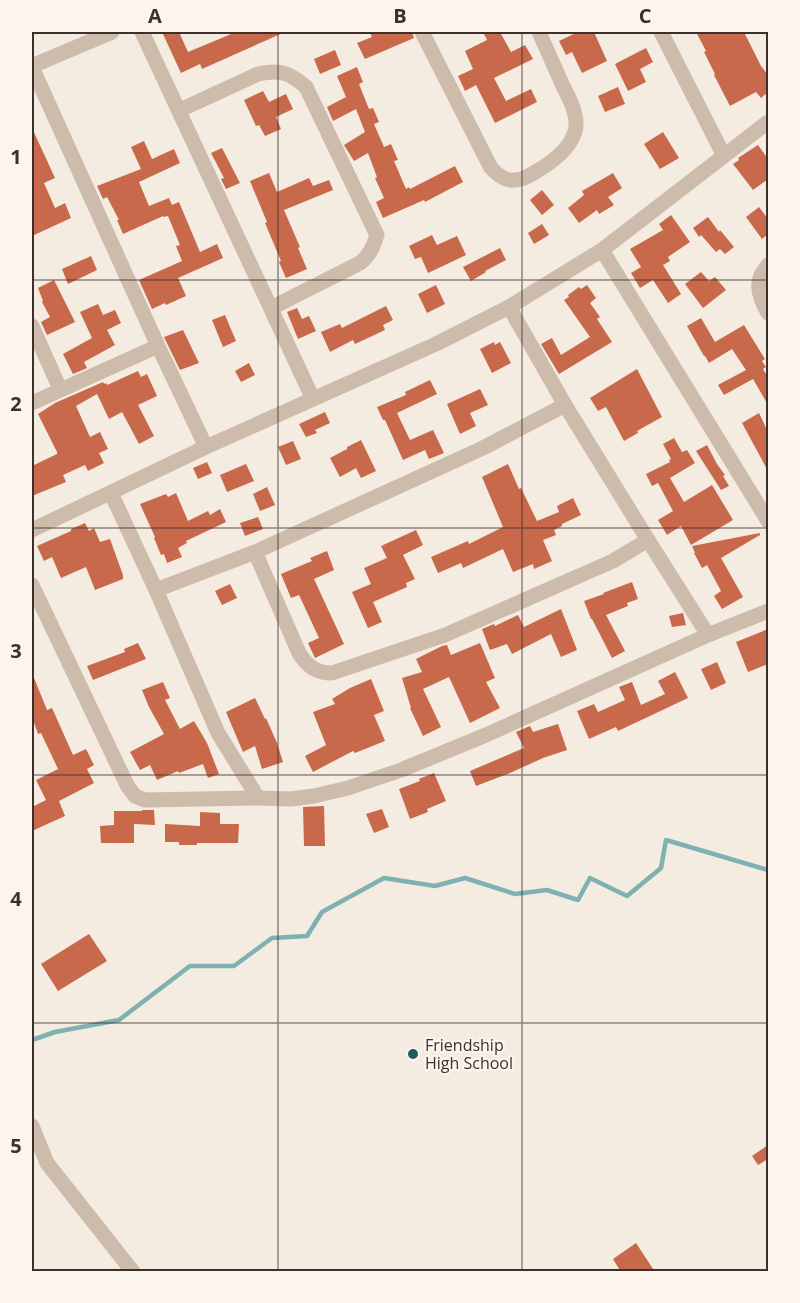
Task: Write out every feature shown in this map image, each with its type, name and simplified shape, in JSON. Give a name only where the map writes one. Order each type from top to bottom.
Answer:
[{"type":"street","points":[[112,32],[32,67],[206,447]]},
{"type":"street","points":[[142,32],[313,399]]},
{"type":"street","points":[[422,32],[491,168],[499,176],[508,180],[516,180],[543,168],[557,157],[574,135],[576,127],[574,111],[538,32]]},
{"type":"street","points":[[661,32],[724,156]]},
{"type":"street","points":[[180,110],[258,74],[282,72],[294,76],[306,87],[377,235],[367,257],[360,263],[271,308]]},
{"type":"street","points":[[32,530],[206,447],[436,344],[509,307],[602,250],[768,122]]},
{"type":"street","points":[[602,250],[768,521]]},
{"type":"street","points":[[768,264],[760,278],[759,291],[768,313]]},
{"type":"street","points":[[509,307],[565,405],[708,636]]},
{"type":"street","points":[[32,326],[60,389]]},
{"type":"street","points":[[32,403],[158,346]]},
{"type":"street","points":[[156,590],[255,552],[483,448],[565,405]]},
{"type":"street","points":[[111,493],[218,733],[258,798]]},
{"type":"street","points":[[255,552],[299,654],[311,668],[325,673],[445,635],[613,561],[648,540]]},
{"type":"street","points":[[32,585],[127,785],[135,796],[144,800],[291,799],[348,788],[486,735],[768,611]]},
{"type":"street","points":[[32,1126],[47,1163],[133,1272]]},
{"type":"building","points":[[162,32],[179,32],[188,52],[236,32],[285,32],[202,69],[200,64],[181,73]]},
{"type":"building","points":[[370,32],[412,32],[414,38],[365,59],[357,43],[372,37]]},
{"type":"building","points":[[483,32],[500,32],[511,52],[525,45],[533,59],[494,78],[506,101],[531,89],[537,102],[495,123],[476,85],[465,91],[458,76],[473,69],[465,51],[487,40]]},
{"type":"building","points":[[578,32],[594,32],[607,61],[582,73],[572,52],[566,55],[559,41]]},
{"type":"building","points":[[696,32],[744,32],[768,75],[768,92],[761,98],[756,92],[730,106]]},
{"type":"building","points":[[646,48],[653,62],[640,69],[646,82],[628,91],[615,64]]},
{"type":"building","points":[[335,50],[341,65],[320,74],[314,59]]},
{"type":"building","points":[[357,67],[363,82],[359,84],[369,109],[373,108],[379,122],[374,124],[384,147],[391,144],[398,160],[394,161],[406,189],[455,166],[463,182],[425,202],[424,200],[383,218],[376,202],[384,198],[368,153],[354,161],[344,145],[365,132],[356,109],[333,121],[327,107],[346,97],[337,76]]},
{"type":"building","points":[[618,87],[625,104],[605,112],[598,96]]},
{"type":"building","points":[[263,91],[269,102],[286,94],[293,109],[276,117],[281,129],[265,136],[259,125],[256,126],[244,100]]},
{"type":"building","points":[[32,128],[55,178],[44,183],[55,208],[65,203],[71,218],[32,236]]},
{"type":"building","points":[[663,132],[679,158],[660,169],[644,144]]},
{"type":"building","points":[[144,141],[152,159],[174,149],[180,163],[139,182],[149,206],[169,198],[172,205],[179,202],[200,252],[217,244],[223,258],[178,278],[186,296],[152,309],[139,280],[182,261],[176,246],[180,245],[168,216],[163,216],[123,234],[117,220],[119,220],[107,197],[103,199],[97,186],[141,169],[131,147]]},
{"type":"building","points":[[758,145],[768,159],[768,179],[753,190],[733,164]]},
{"type":"building","points":[[222,148],[240,183],[226,189],[221,179],[224,178],[211,153]]},
{"type":"building","points":[[269,173],[277,192],[309,178],[313,186],[329,180],[333,190],[284,210],[307,269],[286,278],[250,181]]},
{"type":"building","points":[[613,173],[622,188],[608,197],[614,205],[599,214],[597,210],[579,223],[568,208],[584,195],[582,191]]},
{"type":"building","points":[[542,190],[554,205],[542,215],[530,200]]},
{"type":"building","points":[[759,207],[768,219],[768,234],[762,239],[746,217]]},
{"type":"building","points":[[671,215],[690,242],[668,257],[670,261],[663,265],[681,294],[668,303],[653,280],[640,288],[631,273],[641,267],[630,249],[663,230],[659,224]]},
{"type":"building","points":[[708,217],[734,247],[725,254],[720,249],[716,252],[701,235],[699,237],[693,228]]},
{"type":"building","points":[[542,224],[549,235],[534,244],[528,233]]},
{"type":"building","points":[[432,235],[437,245],[457,236],[466,255],[428,273],[421,257],[415,259],[409,246]]},
{"type":"building","points":[[500,248],[506,260],[471,281],[463,267]]},
{"type":"building","points":[[91,256],[97,270],[68,284],[62,269]]},
{"type":"building","points":[[701,272],[709,281],[715,277],[726,290],[703,308],[685,284]]},
{"type":"building","points":[[54,280],[75,322],[47,335],[41,322],[50,317],[38,288]]},
{"type":"building","points":[[436,285],[445,304],[427,313],[418,294]]},
{"type":"building","points":[[587,285],[596,298],[590,303],[600,317],[597,319],[612,342],[559,374],[541,344],[552,338],[561,355],[590,337],[564,300],[579,287],[581,289]]},
{"type":"building","points":[[98,304],[103,315],[115,310],[121,323],[107,330],[115,345],[84,362],[87,368],[73,374],[63,354],[92,338],[80,312]]},
{"type":"building","points":[[386,306],[393,320],[383,325],[385,330],[355,344],[353,340],[330,352],[321,332],[340,324],[342,328]]},
{"type":"building","points":[[297,308],[302,319],[309,316],[316,331],[298,339],[287,312]]},
{"type":"building","points":[[225,315],[236,341],[223,347],[212,320]]},
{"type":"building","points":[[701,318],[715,342],[744,325],[765,359],[762,361],[766,367],[763,369],[768,377],[768,405],[753,379],[724,395],[718,385],[746,370],[732,349],[709,363],[687,326]]},
{"type":"building","points":[[183,330],[199,363],[180,370],[164,337]]},
{"type":"building","points":[[494,342],[495,345],[500,342],[511,363],[492,373],[480,349]]},
{"type":"building","points":[[249,363],[255,375],[241,382],[235,371]]},
{"type":"building","points":[[637,369],[662,417],[624,441],[606,407],[598,411],[590,398]]},
{"type":"building","points":[[138,371],[141,377],[147,374],[157,396],[138,405],[154,436],[139,444],[122,412],[109,419],[97,394],[76,406],[90,437],[100,432],[108,449],[99,453],[104,463],[88,471],[85,465],[63,475],[66,482],[32,496],[32,466],[57,454],[38,414],[55,403],[103,382],[107,385]]},
{"type":"building","points":[[430,380],[437,394],[397,413],[410,440],[433,430],[444,453],[429,459],[425,450],[403,460],[377,407],[406,395],[405,392]]},
{"type":"building","points":[[480,389],[488,405],[470,413],[476,426],[460,434],[447,404]]},
{"type":"building","points":[[325,412],[330,423],[315,430],[317,433],[306,437],[299,424]]},
{"type":"building","points":[[759,413],[768,432],[768,471],[742,423]]},
{"type":"building","points":[[674,438],[682,452],[687,450],[695,463],[670,478],[684,502],[712,485],[733,520],[691,545],[681,526],[667,535],[658,520],[673,511],[658,483],[652,486],[646,474],[670,462],[671,459],[663,444]]},
{"type":"building","points":[[361,440],[376,471],[361,478],[356,468],[340,477],[330,458]]},
{"type":"building","points":[[293,441],[301,459],[286,465],[278,447]]},
{"type":"building","points":[[707,445],[729,486],[721,490],[696,451]]},
{"type":"building","points":[[207,462],[212,473],[198,479],[193,468]]},
{"type":"building","points":[[246,464],[254,481],[227,492],[220,475]]},
{"type":"building","points":[[508,464],[537,521],[559,512],[557,506],[573,498],[581,515],[554,530],[556,535],[543,540],[552,561],[534,569],[533,564],[513,572],[503,549],[463,568],[461,563],[438,573],[431,557],[468,541],[469,544],[503,527],[482,477]]},
{"type":"building","points":[[267,487],[275,505],[260,511],[253,494]]},
{"type":"building","points":[[176,493],[188,521],[208,511],[210,515],[220,509],[226,522],[186,541],[187,543],[178,548],[182,557],[167,563],[164,554],[161,555],[140,504],[166,494],[168,497]]},
{"type":"building","points":[[258,517],[263,529],[245,536],[240,523]]},
{"type":"building","points":[[85,523],[89,531],[94,528],[100,542],[110,539],[123,575],[123,579],[95,590],[86,567],[61,578],[52,557],[44,561],[37,546]]},
{"type":"building","points":[[416,530],[423,545],[403,555],[415,579],[406,583],[407,587],[373,602],[382,622],[368,628],[352,592],[371,584],[364,568],[387,558],[381,546]]},
{"type":"building","points":[[760,533],[721,558],[743,597],[722,609],[714,596],[721,591],[707,565],[702,568],[692,546]]},
{"type":"building","points":[[327,551],[334,570],[314,579],[344,644],[315,658],[308,643],[319,638],[299,595],[291,598],[281,574],[312,561],[310,558]]},
{"type":"building","points":[[632,582],[638,599],[606,615],[625,651],[612,658],[584,601]]},
{"type":"building","points":[[230,584],[237,598],[222,605],[215,591]]},
{"type":"building","points":[[561,609],[577,650],[561,657],[551,634],[512,654],[507,644],[490,650],[482,629],[494,624],[495,626],[518,615],[524,627]]},
{"type":"building","points":[[683,613],[686,625],[672,627],[669,616]]},
{"type":"building","points":[[768,629],[768,664],[748,672],[736,642]]},
{"type":"building","points":[[138,643],[146,659],[93,680],[87,666],[125,652],[124,649]]},
{"type":"building","points":[[480,643],[495,678],[486,682],[500,708],[470,723],[449,677],[423,689],[441,727],[423,736],[410,708],[402,678],[422,672],[416,659],[442,646],[447,645],[451,655]]},
{"type":"building","points":[[717,662],[726,683],[711,690],[701,669]]},
{"type":"building","points":[[675,672],[688,698],[618,731],[616,727],[589,739],[577,711],[594,704],[598,712],[625,700],[619,687],[632,682],[641,705],[665,694],[658,681]]},
{"type":"building","points":[[32,673],[47,710],[52,708],[73,755],[86,749],[94,765],[87,769],[94,783],[59,801],[65,816],[32,831],[32,807],[46,800],[36,780],[58,769],[41,733],[38,734],[32,717]]},
{"type":"building","points":[[371,679],[384,711],[374,715],[385,741],[355,753],[353,751],[313,772],[305,756],[326,745],[313,712],[335,704],[332,699]]},
{"type":"building","points":[[163,682],[170,698],[165,700],[180,729],[194,721],[207,743],[219,774],[208,778],[203,764],[157,780],[150,765],[140,770],[130,752],[164,734],[142,690]]},
{"type":"building","points":[[255,698],[277,743],[283,762],[262,769],[255,746],[243,752],[226,712]]},
{"type":"building","points":[[558,724],[567,750],[476,786],[470,771],[524,748],[516,732],[530,726],[533,732]]},
{"type":"building","points":[[434,773],[446,801],[410,819],[399,789]]},
{"type":"building","points":[[324,806],[325,846],[304,846],[303,807]]},
{"type":"building","points":[[382,809],[389,827],[374,833],[366,814]]},
{"type":"building","points":[[154,810],[155,825],[134,824],[134,843],[101,843],[100,826],[114,825],[114,811]]},
{"type":"building","points":[[200,812],[220,813],[220,824],[239,824],[238,843],[179,845],[179,842],[165,842],[165,824],[200,826]]},
{"type":"building","points":[[89,934],[107,961],[58,991],[41,964]]},
{"type":"building","points":[[768,1145],[768,1159],[758,1165],[752,1156]]},
{"type":"building","points":[[636,1243],[655,1272],[621,1272],[613,1259]]},
{"type":"waterway","points":[[32,1040],[55,1032],[119,1020],[190,966],[234,966],[272,938],[307,936],[322,912],[384,878],[435,886],[465,878],[515,894],[547,890],[578,900],[590,878],[627,896],[661,868],[666,840],[768,870]]},
{"type":"place","name":"Friendship High School","points":[[413,1054]]}]
